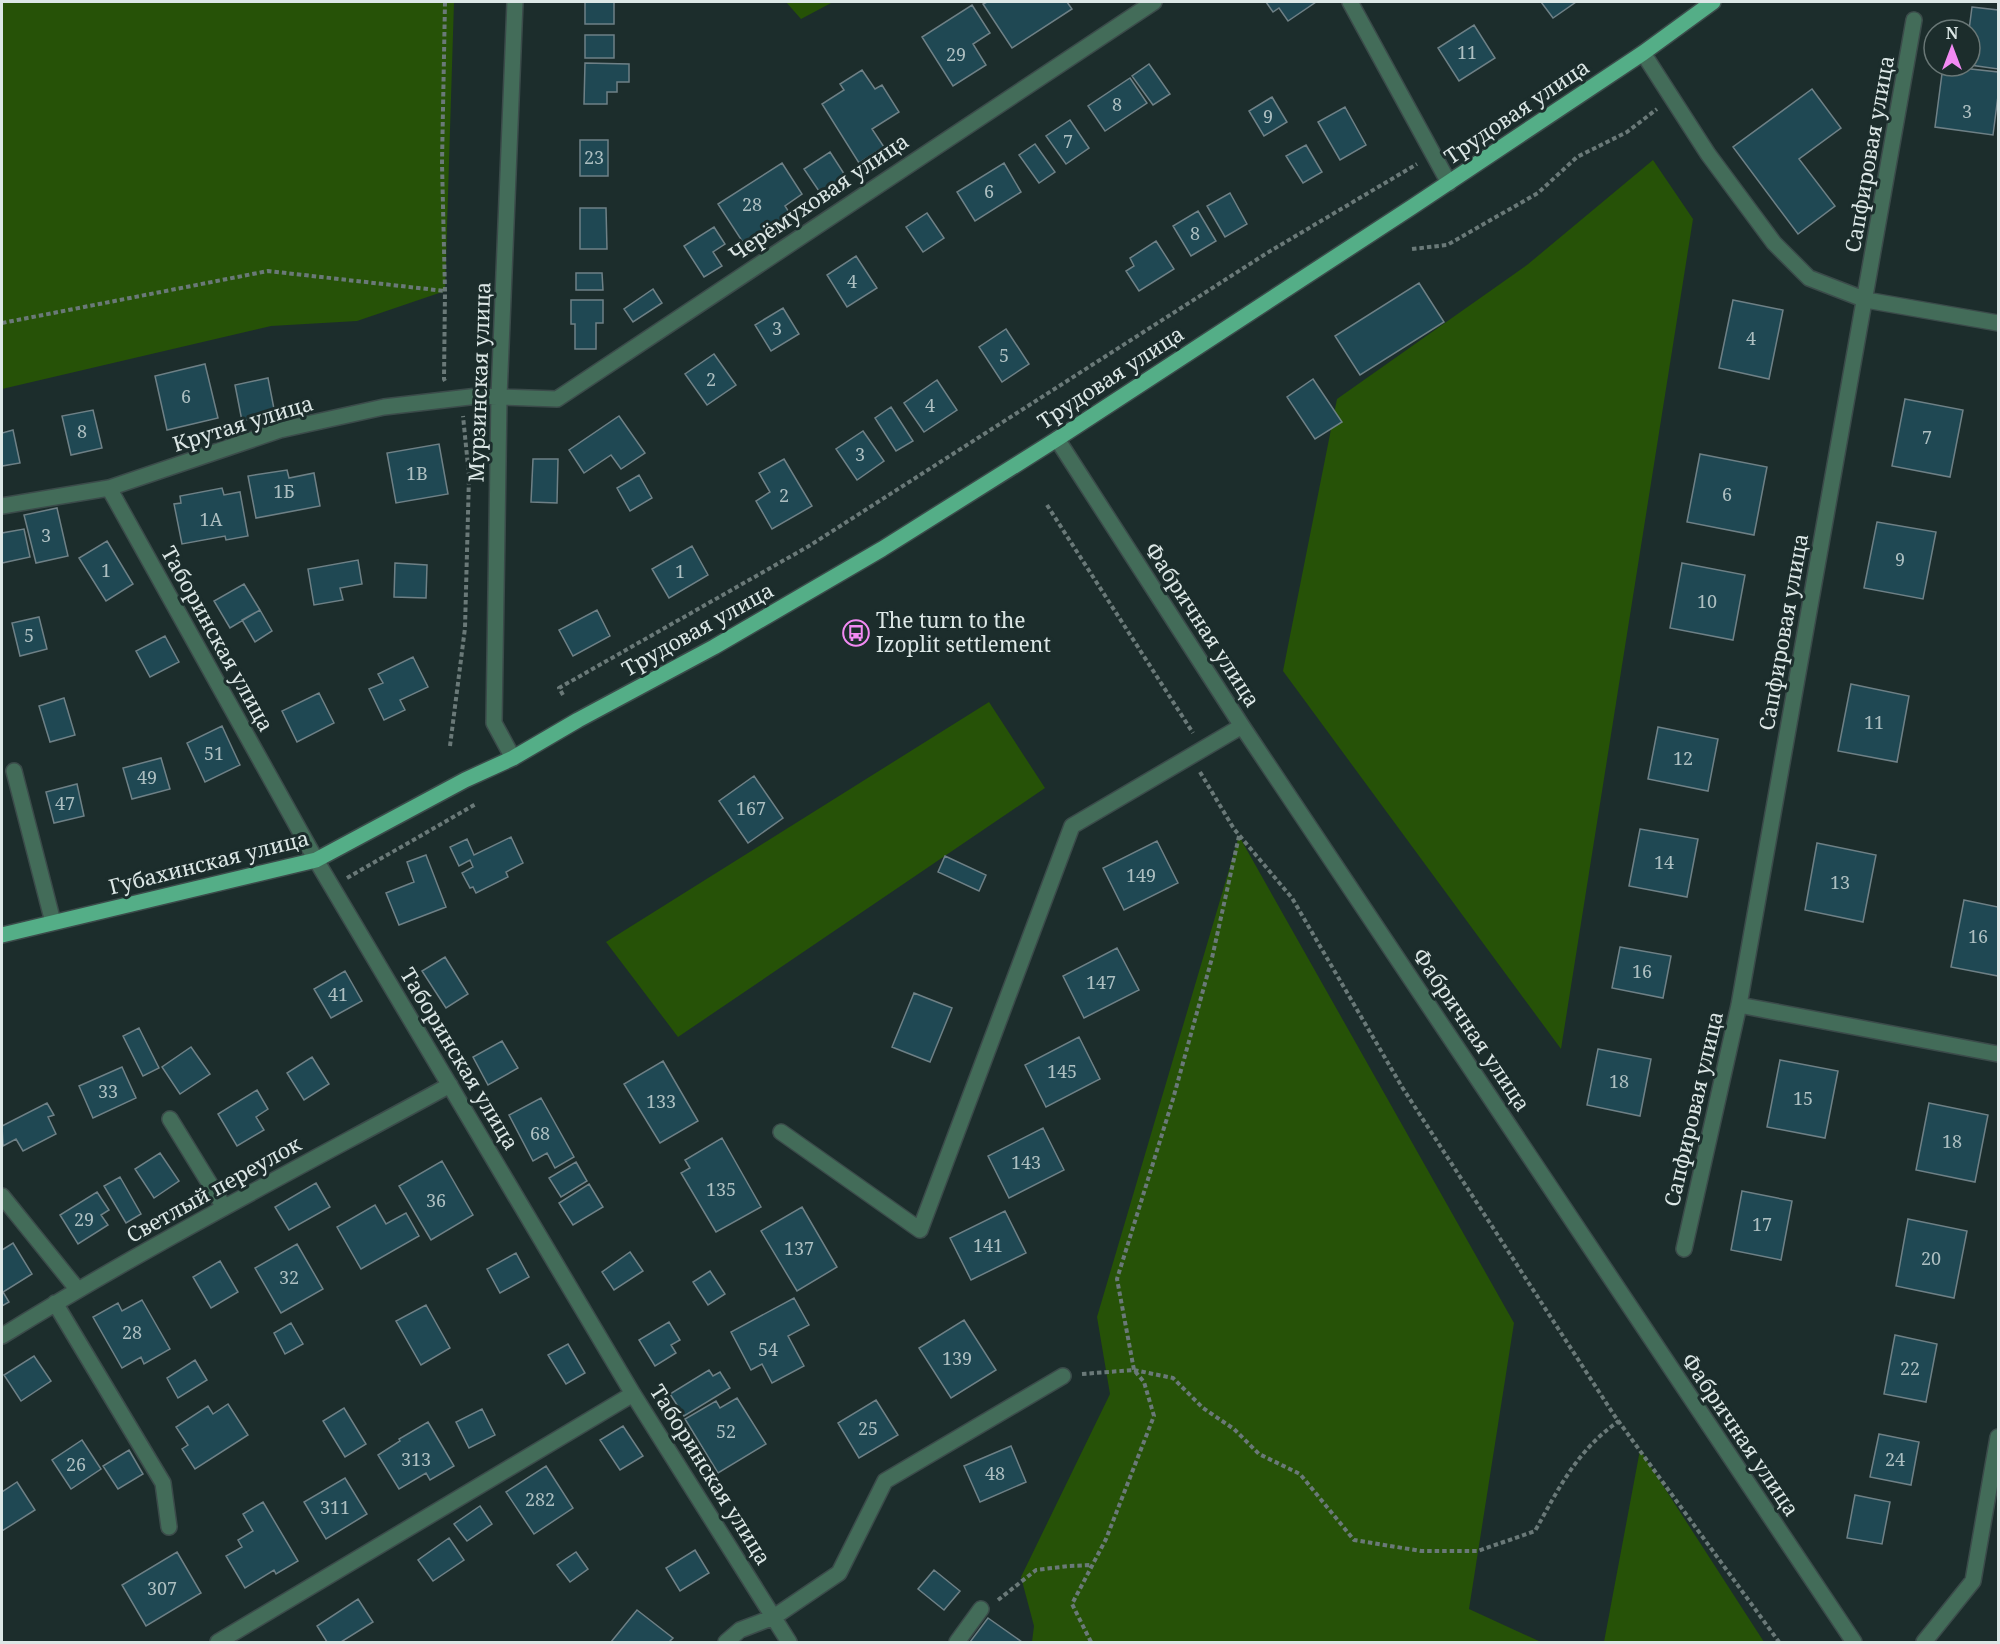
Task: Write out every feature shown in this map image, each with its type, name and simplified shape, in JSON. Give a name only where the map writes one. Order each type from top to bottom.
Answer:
[{"type":"main road","name":"Трудовая улица","points":[[513,758],[578,720],[714,647],[882,549],[1449,183],[1643,53],[1713,2]]},
{"type":"main road","name":"Губахинская улица","points":[[2,935],[316,860],[465,780],[513,758]]},
{"type":"street","name":"Мурзинская улица","points":[[513,758],[494,723],[499,396],[515,2]]},
{"type":"street","name":"Черёмуховая улица","points":[[499,396],[557,399],[1154,2]]},
{"type":"street","points":[[1350,2],[1449,183]]},
{"type":"street","name":"Сапфировая улица","points":[[1684,1249],[1739,1005],[1914,20]]},
{"type":"street","points":[[1643,53],[1708,154],[1774,243],[1809,278],[1866,300],[1998,323]]},
{"type":"street","name":"Крутая улица","points":[[2,506],[109,489],[280,430],[384,407],[478,396],[499,396]]},
{"type":"street","name":"Фабричная улица","points":[[1057,438],[1242,726],[1854,1642]]},
{"type":"street","name":"Таборинская улица","points":[[109,489],[316,860],[633,1394],[789,1642]]},
{"type":"street","points":[[781,1132],[920,1230],[1072,826],[1242,726]]},
{"type":"street","points":[[14,771],[53,922]]},
{"type":"street","points":[[1739,1005],[1998,1054]]},
{"type":"street","name":"Светлый переулок","points":[[2,1336],[55,1303],[224,1207],[450,1085]]},
{"type":"street","points":[[170,1119],[224,1207]]},
{"type":"street","points":[[2,1196],[78,1290]]},
{"type":"street","points":[[55,1303],[163,1483],[169,1527]]},
{"type":"street","points":[[726,1642],[740,1630],[774,1617],[839,1573],[885,1481],[1063,1376]]},
{"type":"street","points":[[218,1642],[633,1394]]},
{"type":"street","points":[[1924,1642],[1973,1581],[1998,1437]]},
{"type":"street","points":[[957,1642],[981,1610]]},
{"type":"path","points":[[445,2],[442,162],[445,291],[444,379],[449,386]]},
{"type":"path","points":[[1412,249],[1447,245],[1538,193],[1577,157],[1627,132],[1672,97]]},
{"type":"path","points":[[563,695],[559,688],[809,546],[1267,253],[1432,155]]},
{"type":"path","points":[[2,322],[268,271],[445,291]]},
{"type":"path","points":[[450,746],[465,628],[469,476],[463,411],[478,396]]},
{"type":"path","points":[[1047,505],[1197,740],[1184,748],[1234,829],[1292,898],[1402,1087],[1619,1421],[1779,1642]]},
{"type":"path","points":[[332,886],[476,804]]},
{"type":"path","points":[[1090,1642],[1072,1604],[1106,1539],[1154,1416],[1144,1382],[1134,1370],[1117,1279],[1173,1099],[1226,903],[1239,836]]},
{"type":"path","points":[[1063,1376],[1134,1370],[1173,1378],[1203,1408],[1234,1429],[1259,1454],[1300,1474],[1354,1540],[1421,1551],[1478,1551],[1536,1531],[1565,1478],[1588,1446],[1619,1421]]},
{"type":"path","points":[[981,1610],[1001,1598],[1036,1570],[1092,1565]]},
{"type":"green space","points":[[2,2],[454,2],[445,291],[357,321],[271,326],[2,389]]},
{"type":"green space","points":[[786,2],[833,2],[801,19]]},
{"type":"green space","points":[[1653,160],[1693,219],[1561,1049],[1283,671],[1337,399],[1527,265]]},
{"type":"green space","points":[[989,702],[1045,788],[678,1037],[606,942]]},
{"type":"green space","points":[[1239,836],[1514,1323],[1469,1609],[1541,1642],[1032,1642],[1034,1626],[1021,1577],[1110,1394],[1097,1317]]},
{"type":"green space","points":[[1640,1450],[1764,1642],[1604,1642]]},
{"type":"building","points":[[585,2],[614,2],[614,24],[585,24]]},
{"type":"building","points":[[987,2],[1067,2],[1072,9],[1012,48],[983,4]]},
{"type":"building","points":[[1266,2],[1316,2],[1288,21],[1279,8],[1273,12]]},
{"type":"building","points":[[1541,2],[1576,2],[1553,18]]},
{"type":"building","points":[[972,5],[990,33],[973,44],[986,65],[953,86],[922,37]]},
{"type":"building","points":[[1972,7],[1998,10],[1998,69],[1982,67],[1982,18],[1971,18]]},
{"type":"building","points":[[1474,25],[1495,58],[1459,81],[1438,48]]},
{"type":"building","points":[[585,35],[614,35],[614,58],[585,58]]},
{"type":"building","points":[[585,63],[629,64],[629,82],[617,82],[617,92],[607,92],[607,104],[584,104]]},
{"type":"building","points":[[1149,64],[1170,94],[1153,105],[1132,76]]},
{"type":"building","points":[[862,70],[875,89],[882,85],[899,112],[872,129],[884,147],[859,163],[822,104],[844,90],[840,84]]},
{"type":"building","points":[[1982,70],[1998,72],[1998,96],[1993,135],[1935,127],[1941,78],[1982,78]]},
{"type":"building","points":[[1130,78],[1147,103],[1105,131],[1088,106]]},
{"type":"building","points":[[1812,89],[1841,128],[1799,159],[1835,206],[1798,234],[1733,147]]},
{"type":"building","points":[[1272,97],[1287,122],[1264,136],[1249,111]]},
{"type":"building","points":[[1345,107],[1366,145],[1340,160],[1318,122]]},
{"type":"building","points":[[1070,120],[1089,148],[1066,164],[1046,136]]},
{"type":"building","points":[[580,140],[608,140],[608,176],[580,176]]},
{"type":"building","points":[[1035,144],[1055,172],[1039,183],[1019,155]]},
{"type":"building","points":[[1306,145],[1322,172],[1303,183],[1286,156]]},
{"type":"building","points":[[830,152],[850,183],[825,200],[804,169]]},
{"type":"building","points":[[782,163],[802,194],[785,206],[792,217],[746,247],[718,204]]},
{"type":"building","points":[[1004,163],[1021,192],[975,221],[957,192]]},
{"type":"building","points":[[1230,193],[1247,224],[1225,237],[1207,206]]},
{"type":"building","points":[[580,208],[606,208],[607,249],[580,249]]},
{"type":"building","points":[[1198,211],[1216,241],[1191,256],[1173,226]]},
{"type":"building","points":[[927,213],[944,238],[923,252],[906,227]]},
{"type":"building","points":[[714,227],[725,244],[713,252],[722,266],[704,277],[684,246]]},
{"type":"building","points":[[1156,241],[1174,269],[1139,291],[1126,271],[1134,266],[1130,258]]},
{"type":"building","points":[[856,256],[877,288],[847,307],[827,275]]},
{"type":"building","points":[[576,273],[602,273],[603,290],[576,290]]},
{"type":"building","points":[[1419,283],[1444,322],[1360,375],[1335,336]]},
{"type":"building","points":[[653,289],[662,303],[633,322],[624,309]]},
{"type":"building","points":[[571,300],[603,300],[603,323],[596,323],[596,349],[575,349],[575,324],[571,324]]},
{"type":"building","points":[[1733,300],[1783,310],[1769,379],[1719,368]]},
{"type":"building","points":[[783,308],[799,334],[771,351],[755,325]]},
{"type":"building","points":[[1006,329],[1029,364],[1002,382],[979,347]]},
{"type":"building","points":[[714,354],[736,385],[707,405],[685,374]]},
{"type":"building","points":[[205,364],[218,418],[167,430],[155,376]]},
{"type":"building","points":[[268,378],[275,414],[242,421],[235,385]]},
{"type":"building","points":[[1313,379],[1342,422],[1315,439],[1287,397]]},
{"type":"building","points":[[937,380],[957,410],[924,432],[904,403]]},
{"type":"building","points":[[1905,399],[1963,410],[1950,477],[1892,466]]},
{"type":"building","points":[[891,407],[913,441],[896,451],[875,418]]},
{"type":"building","points":[[93,410],[102,448],[71,455],[62,416]]},
{"type":"building","points":[[619,416],[645,453],[621,469],[611,455],[584,473],[569,450]]},
{"type":"building","points":[[13,430],[20,463],[2,466],[2,433]]},
{"type":"building","points":[[863,431],[884,461],[857,480],[836,449]]},
{"type":"building","points":[[439,444],[448,494],[396,503],[387,453]]},
{"type":"building","points":[[1700,454],[1767,467],[1754,535],[1687,522]]},
{"type":"building","points":[[533,459],[558,459],[557,503],[531,502]]},
{"type":"building","points":[[784,459],[812,506],[772,529],[756,501],[770,492],[759,473]]},
{"type":"building","points":[[287,470],[289,478],[314,473],[320,506],[256,518],[248,476]]},
{"type":"building","points":[[639,475],[652,498],[630,511],[617,488]]},
{"type":"building","points":[[222,488],[224,495],[240,492],[248,536],[226,540],[225,536],[182,544],[174,504],[181,503],[180,496]]},
{"type":"building","points":[[57,508],[68,556],[36,563],[24,515]]},
{"type":"building","points":[[1877,522],[1936,532],[1923,599],[1864,588]]},
{"type":"building","points":[[24,529],[30,557],[2,563],[2,533]]},
{"type":"building","points":[[107,541],[133,584],[106,601],[79,558]]},
{"type":"building","points":[[692,546],[708,575],[669,598],[652,569]]},
{"type":"building","points":[[358,560],[362,584],[340,588],[343,600],[314,605],[308,569]]},
{"type":"building","points":[[395,563],[427,565],[426,598],[394,597]]},
{"type":"building","points":[[1682,563],[1745,575],[1733,640],[1670,628]]},
{"type":"building","points":[[244,584],[260,610],[230,628],[214,601]]},
{"type":"building","points":[[260,610],[272,631],[255,642],[242,620]]},
{"type":"building","points":[[597,610],[610,636],[573,656],[559,630]]},
{"type":"building","points":[[39,617],[47,649],[20,656],[12,623]]},
{"type":"building","points":[[165,636],[179,662],[150,677],[136,651]]},
{"type":"building","points":[[413,657],[428,687],[400,700],[405,710],[384,720],[369,689],[383,683],[378,674]]},
{"type":"building","points":[[1851,684],[1909,696],[1897,762],[1838,751]]},
{"type":"building","points":[[319,693],[334,723],[297,742],[282,711]]},
{"type":"building","points":[[64,698],[75,735],[50,742],[39,706]]},
{"type":"building","points":[[222,726],[240,765],[205,782],[187,743]]},
{"type":"building","points":[[1658,727],[1718,739],[1708,791],[1648,779]]},
{"type":"building","points":[[161,758],[170,789],[132,799],[123,768]]},
{"type":"building","points":[[754,776],[783,818],[748,843],[719,801]]},
{"type":"building","points":[[77,784],[84,816],[54,823],[46,792]]},
{"type":"building","points":[[1640,829],[1698,839],[1687,897],[1629,886]]},
{"type":"building","points":[[511,837],[523,863],[506,872],[508,877],[476,893],[473,887],[470,888],[462,873],[473,867],[470,860],[459,866],[450,847],[467,839],[474,855]]},
{"type":"building","points":[[1157,841],[1178,883],[1124,910],[1103,868]]},
{"type":"building","points":[[1817,843],[1876,855],[1863,922],[1805,910]]},
{"type":"building","points":[[426,855],[446,907],[399,925],[386,893],[414,882],[407,862]]},
{"type":"building","points":[[945,856],[986,875],[979,891],[938,872]]},
{"type":"building","points":[[1964,900],[1998,907],[1998,976],[1951,967]]},
{"type":"building","points":[[1620,947],[1671,956],[1663,998],[1612,988]]},
{"type":"building","points":[[1117,948],[1139,990],[1084,1018],[1063,976]]},
{"type":"building","points":[[445,957],[468,994],[446,1008],[422,971]]},
{"type":"building","points":[[345,971],[362,1001],[331,1018],[314,989]]},
{"type":"building","points":[[914,993],[952,1008],[930,1062],[892,1047]]},
{"type":"building","points":[[139,1028],[159,1068],[143,1076],[123,1036]]},
{"type":"building","points":[[1079,1037],[1100,1079],[1046,1107],[1025,1065]]},
{"type":"building","points":[[502,1041],[518,1068],[488,1085],[473,1057]]},
{"type":"building","points":[[191,1047],[210,1074],[180,1094],[162,1067]]},
{"type":"building","points":[[1598,1049],[1651,1059],[1640,1116],[1587,1105]]},
{"type":"building","points":[[312,1057],[329,1084],[304,1100],[287,1073]]},
{"type":"building","points":[[1780,1060],[1838,1071],[1825,1138],[1767,1127]]},
{"type":"building","points":[[663,1061],[698,1121],[660,1143],[624,1084]]},
{"type":"building","points":[[122,1067],[136,1098],[93,1118],[79,1086]]},
{"type":"building","points":[[257,1090],[268,1109],[256,1117],[264,1130],[237,1146],[218,1114]]},
{"type":"building","points":[[541,1098],[574,1157],[555,1168],[547,1153],[533,1161],[509,1115]]},
{"type":"building","points":[[47,1103],[54,1115],[48,1117],[56,1134],[23,1151],[16,1139],[3,1146],[2,1126]]},
{"type":"building","points":[[1929,1103],[1988,1115],[1975,1182],[1916,1170]]},
{"type":"building","points":[[1043,1128],[1064,1170],[1009,1198],[988,1156]]},
{"type":"building","points":[[722,1138],[761,1207],[716,1232],[681,1173],[690,1168],[685,1160]]},
{"type":"building","points":[[160,1153],[179,1181],[154,1198],[135,1169]]},
{"type":"building","points":[[442,1161],[473,1215],[431,1240],[399,1186]]},
{"type":"building","points":[[576,1162],[587,1181],[561,1197],[549,1178]]},
{"type":"building","points":[[120,1177],[141,1214],[126,1223],[104,1186]]},
{"type":"building","points":[[316,1183],[330,1207],[289,1230],[275,1207]]},
{"type":"building","points":[[589,1184],[603,1207],[573,1225],[559,1203]]},
{"type":"building","points":[[1742,1191],[1792,1201],[1781,1260],[1731,1250]]},
{"type":"building","points":[[97,1192],[109,1210],[101,1215],[108,1225],[78,1244],[60,1215]]},
{"type":"building","points":[[375,1205],[386,1224],[406,1213],[419,1236],[361,1269],[337,1227]]},
{"type":"building","points":[[802,1207],[837,1267],[797,1291],[761,1231]]},
{"type":"building","points":[[1005,1211],[1026,1253],[971,1280],[950,1238]]},
{"type":"building","points":[[1908,1219],[1967,1231],[1954,1298],[1896,1286]]},
{"type":"building","points":[[13,1243],[32,1274],[3,1292],[9,1302],[2,1306],[2,1250]]},
{"type":"building","points":[[297,1244],[323,1289],[281,1313],[255,1268]]},
{"type":"building","points":[[630,1252],[643,1271],[614,1290],[602,1272]]},
{"type":"building","points":[[516,1253],[529,1277],[500,1293],[487,1269]]},
{"type":"building","points":[[220,1261],[238,1292],[211,1308],[193,1277]]},
{"type":"building","points":[[710,1271],[725,1294],[708,1305],[693,1282]]},
{"type":"building","points":[[794,1298],[809,1325],[788,1336],[804,1366],[772,1383],[762,1364],[751,1370],[731,1332]]},
{"type":"building","points":[[142,1300],[170,1349],[144,1364],[141,1357],[122,1368],[93,1317],[118,1303],[122,1311]]},
{"type":"building","points":[[426,1305],[450,1348],[421,1365],[396,1321]]},
{"type":"building","points":[[964,1320],[996,1370],[951,1398],[919,1348]]},
{"type":"building","points":[[669,1322],[680,1340],[671,1345],[676,1353],[655,1366],[639,1340]]},
{"type":"building","points":[[291,1323],[303,1344],[285,1354],[274,1333]]},
{"type":"building","points":[[1895,1335],[1937,1344],[1926,1402],[1884,1394]]},
{"type":"building","points":[[568,1344],[585,1373],[566,1384],[548,1355]]},
{"type":"building","points":[[34,1356],[51,1381],[21,1401],[4,1375]]},
{"type":"building","points":[[195,1360],[207,1380],[178,1398],[167,1378]]},
{"type":"building","points":[[709,1370],[713,1376],[720,1372],[730,1388],[684,1416],[670,1394]]},
{"type":"building","points":[[737,1398],[766,1444],[718,1473],[685,1419],[716,1401],[720,1408]]},
{"type":"building","points":[[876,1400],[898,1435],[859,1458],[838,1423]]},
{"type":"building","points":[[228,1404],[248,1435],[195,1469],[182,1449],[188,1445],[176,1427],[208,1406],[213,1414]]},
{"type":"building","points":[[344,1408],[366,1444],[345,1457],[323,1421]]},
{"type":"building","points":[[482,1409],[495,1435],[469,1448],[456,1422]]},
{"type":"building","points":[[428,1422],[454,1466],[430,1480],[426,1473],[399,1489],[378,1455]]},
{"type":"building","points":[[623,1426],[643,1456],[620,1470],[600,1440]]},
{"type":"building","points":[[1879,1434],[1919,1442],[1911,1485],[1870,1477]]},
{"type":"building","points":[[82,1440],[101,1469],[71,1489],[52,1460]]},
{"type":"building","points":[[1011,1446],[1026,1482],[980,1502],[964,1466]]},
{"type":"building","points":[[129,1450],[143,1474],[118,1489],[103,1466]]},
{"type":"building","points":[[546,1466],[573,1508],[534,1534],[506,1492]]},
{"type":"building","points":[[345,1478],[367,1514],[326,1539],[304,1502]]},
{"type":"building","points":[[17,1482],[35,1510],[2,1531],[2,1492]]},
{"type":"building","points":[[1855,1495],[1890,1502],[1882,1544],[1847,1538]]},
{"type":"building","points":[[263,1502],[298,1561],[276,1574],[274,1570],[245,1588],[226,1556],[242,1547],[238,1540],[253,1531],[243,1514]]},
{"type":"building","points":[[480,1506],[492,1524],[467,1541],[454,1524]]},
{"type":"building","points":[[449,1538],[464,1560],[433,1581],[418,1560]]},
{"type":"building","points":[[695,1550],[709,1573],[680,1591],[666,1568]]},
{"type":"building","points":[[177,1552],[201,1593],[146,1626],[122,1585]]},
{"type":"building","points":[[576,1552],[588,1569],[570,1582],[557,1565]]},
{"type":"building","points":[[934,1570],[960,1591],[944,1610],[918,1589]]},
{"type":"building","points":[[358,1599],[373,1622],[341,1642],[327,1642],[317,1626]]},
{"type":"building","points":[[637,1610],[673,1638],[669,1642],[611,1642]]},
{"type":"building","points":[[988,1618],[1022,1642],[970,1642]]},
{"type":"place","name":"The turn to the Izoplit settlement","points":[[856,633]]}]
